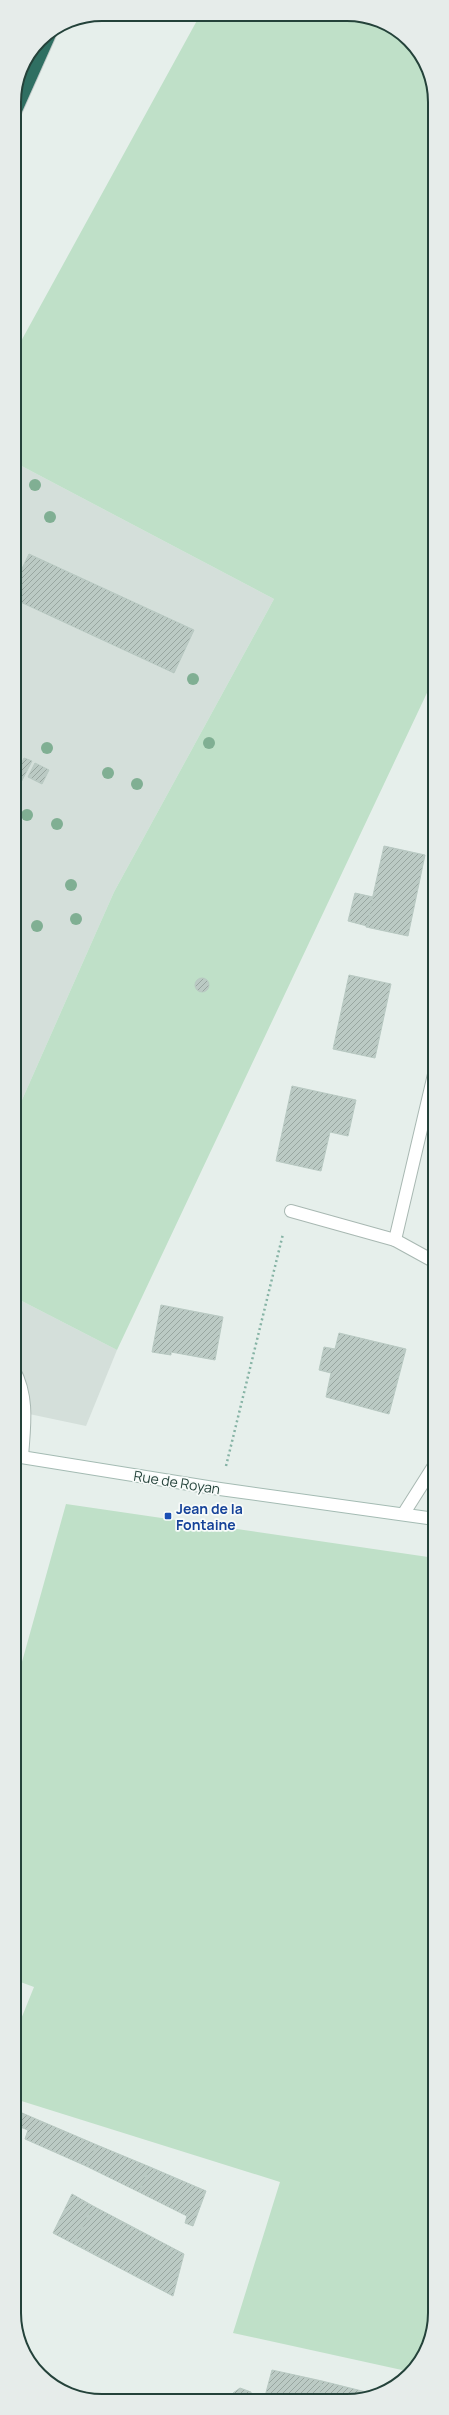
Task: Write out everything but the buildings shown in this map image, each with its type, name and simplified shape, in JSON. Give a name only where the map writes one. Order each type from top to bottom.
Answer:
[{"type":"highway","points":[[21,100],[47,43]]},
{"type":"main road","points":[[396,1240],[428,1097]]},
{"type":"main road","points":[[291,1211],[396,1240],[428,1258]]},
{"type":"main road","points":[[21,1383],[25,1408],[21,1435]]},
{"type":"main road","name":"Rue de Royan","points":[[21,1456],[220,1489],[428,1518]]},
{"type":"main road","points":[[404,1514],[428,1475]]},
{"type":"path","points":[[220,1489],[237,1425],[280,1239],[291,1211]]},
{"type":"shaded area","points":[[21,466],[274,599],[114,892],[21,1102]]},
{"type":"shaded area","points":[[21,1301],[117,1350],[86,1426],[21,1412]]},
{"type":"green space","points":[[197,21],[357,22],[378,27],[392,35],[408,49],[414,57],[424,76],[428,102],[428,691],[117,1350],[21,1301],[21,1102],[114,892],[274,599],[21,466],[21,341]]},
{"type":"green space","points":[[66,1504],[428,1557],[428,2318],[422,2344],[411,2362],[404,2370],[233,2333],[280,2182],[21,2101],[21,2019],[34,1987],[21,1982],[21,1665]]},
{"type":"place","name":"Jean de la Fontaine","points":[[168,1516]]}]
